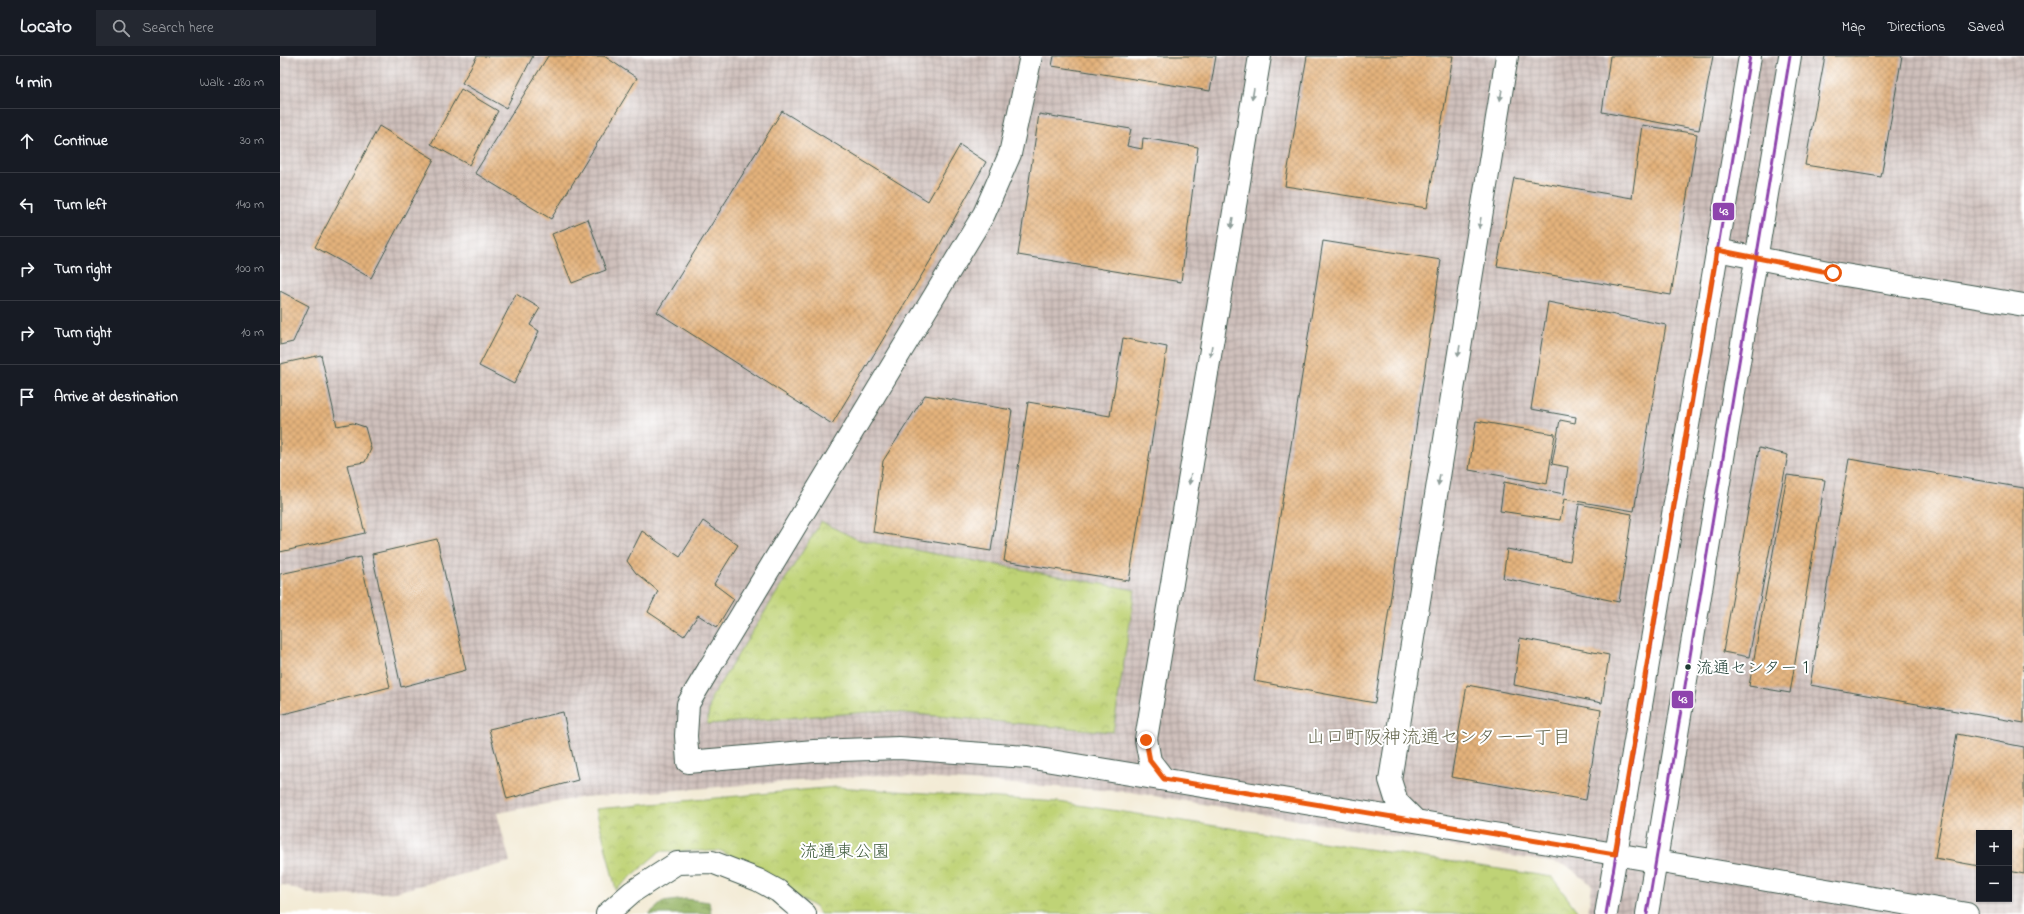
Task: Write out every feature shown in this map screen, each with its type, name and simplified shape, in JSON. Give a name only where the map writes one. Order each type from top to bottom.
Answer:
[{"type":"street","points":[[1031,56],[1010,154],[984,214],[688,704],[686,736],[688,762],[814,751],[899,748],[1026,757],[1416,820],[1967,914]]},
{"type":"street","points":[[1164,779],[1150,761],[1146,740],[1260,56]]},
{"type":"street","points":[[1416,820],[1397,802],[1390,780],[1507,56]]},
{"type":"street","points":[[1606,914],[1750,56]]},
{"type":"street","points":[[1647,914],[1790,56]]},
{"type":"street","points":[[1717,250],[2024,305]]},
{"type":"street","points":[[607,914],[632,892],[677,863],[712,862],[758,880],[778,891],[805,914]]},
{"type":"shaded area","points":[[280,56],[2024,56],[2024,914],[1588,914],[1592,885],[1566,865],[1131,792],[879,775],[584,797],[497,813],[510,862],[395,892],[322,897],[280,884]]},
{"type":"green space","points":[[821,522],[859,540],[1135,590],[1113,732],[883,711],[707,724],[711,698]]},
{"type":"green space","name":"流通東公園","points":[[836,787],[1058,802],[1552,877],[1577,911],[1577,914],[820,914],[815,907],[721,851],[660,851],[616,890],[596,809]]},
{"type":"green space","points":[[686,899],[709,902],[711,914],[649,914],[663,902]]},
{"type":"building","points":[[477,56],[533,56],[506,108],[462,83]]},
{"type":"building","points":[[548,56],[604,56],[637,78],[551,219],[475,173]]},
{"type":"building","points":[[1054,56],[1216,56],[1210,91],[1052,66]]},
{"type":"building","points":[[1307,56],[1453,56],[1427,208],[1285,186]]},
{"type":"building","points":[[1610,56],[1713,56],[1699,130],[1602,112]]},
{"type":"building","points":[[1825,56],[1902,56],[1881,177],[1805,165]]},
{"type":"building","points":[[461,89],[498,111],[469,165],[431,144]]},
{"type":"building","points":[[782,111],[928,201],[960,145],[986,162],[935,253],[832,424],[657,312]]},
{"type":"building","points":[[1039,114],[1131,129],[1127,146],[1142,149],[1143,138],[1198,147],[1181,282],[1018,255]]},
{"type":"building","points":[[1642,125],[1697,134],[1671,295],[1497,266],[1514,178],[1632,198]]},
{"type":"building","points":[[379,126],[434,159],[371,278],[315,247]]},
{"type":"building","points":[[588,219],[606,270],[572,283],[552,234]]},
{"type":"building","points":[[1323,241],[1441,260],[1375,703],[1254,681]]},
{"type":"building","points":[[280,291],[309,306],[293,342],[280,345]]},
{"type":"building","points":[[516,294],[540,308],[530,325],[539,331],[514,384],[479,366]]},
{"type":"building","points":[[1548,302],[1666,325],[1634,511],[1564,499],[1560,520],[1500,511],[1504,482],[1564,494],[1568,467],[1552,464],[1560,420],[1575,423],[1576,417],[1531,409]]},
{"type":"building","points":[[1123,338],[1167,347],[1129,581],[1004,561],[1028,402],[1110,416]]},
{"type":"building","points":[[321,355],[337,426],[353,423],[365,427],[371,449],[365,462],[347,465],[365,533],[280,552],[280,364]]},
{"type":"building","points":[[925,395],[1012,410],[991,551],[873,532],[883,461]]},
{"type":"building","points":[[1476,421],[1555,434],[1547,484],[1469,470]]},
{"type":"building","points":[[1759,448],[1788,455],[1749,657],[1723,652]]},
{"type":"building","points":[[1849,459],[2024,488],[2024,723],[1810,685]]},
{"type":"building","points":[[1787,475],[1825,480],[1790,693],[1749,686]]},
{"type":"building","points":[[1579,504],[1632,514],[1619,602],[1503,578],[1507,549],[1570,561]]},
{"type":"building","points":[[703,521],[738,545],[714,584],[734,599],[717,627],[698,615],[684,636],[648,612],[658,591],[636,573],[627,561],[642,531],[680,557]]},
{"type":"building","points":[[437,539],[466,670],[401,687],[372,554]]},
{"type":"building","points":[[360,557],[390,687],[280,715],[280,574]]},
{"type":"building","points":[[1520,638],[1609,655],[1602,703],[1514,685]]},
{"type":"building","points":[[1467,685],[1601,710],[1586,800],[1451,777]]},
{"type":"building","points":[[563,712],[578,780],[507,799],[489,729]]},
{"type":"building","points":[[1957,734],[2024,747],[2024,874],[2012,872],[2012,830],[1976,830],[1976,865],[1935,858]]},
{"type":"transit line","name":"43","points":[[1606,914],[1750,56]]},
{"type":"transit line","name":"43","points":[[1647,914],[1790,56]]},
{"type":"place","name":"流通センター１","points":[[1688,667]]},
{"type":"district","name":"山口町阪神流通センター一丁目","points":[[1439,736]]},
{"type":"route","points":[[1146,740],[1150,761],[1164,779],[1615,854],[1717,250],[1833,273]]}]
